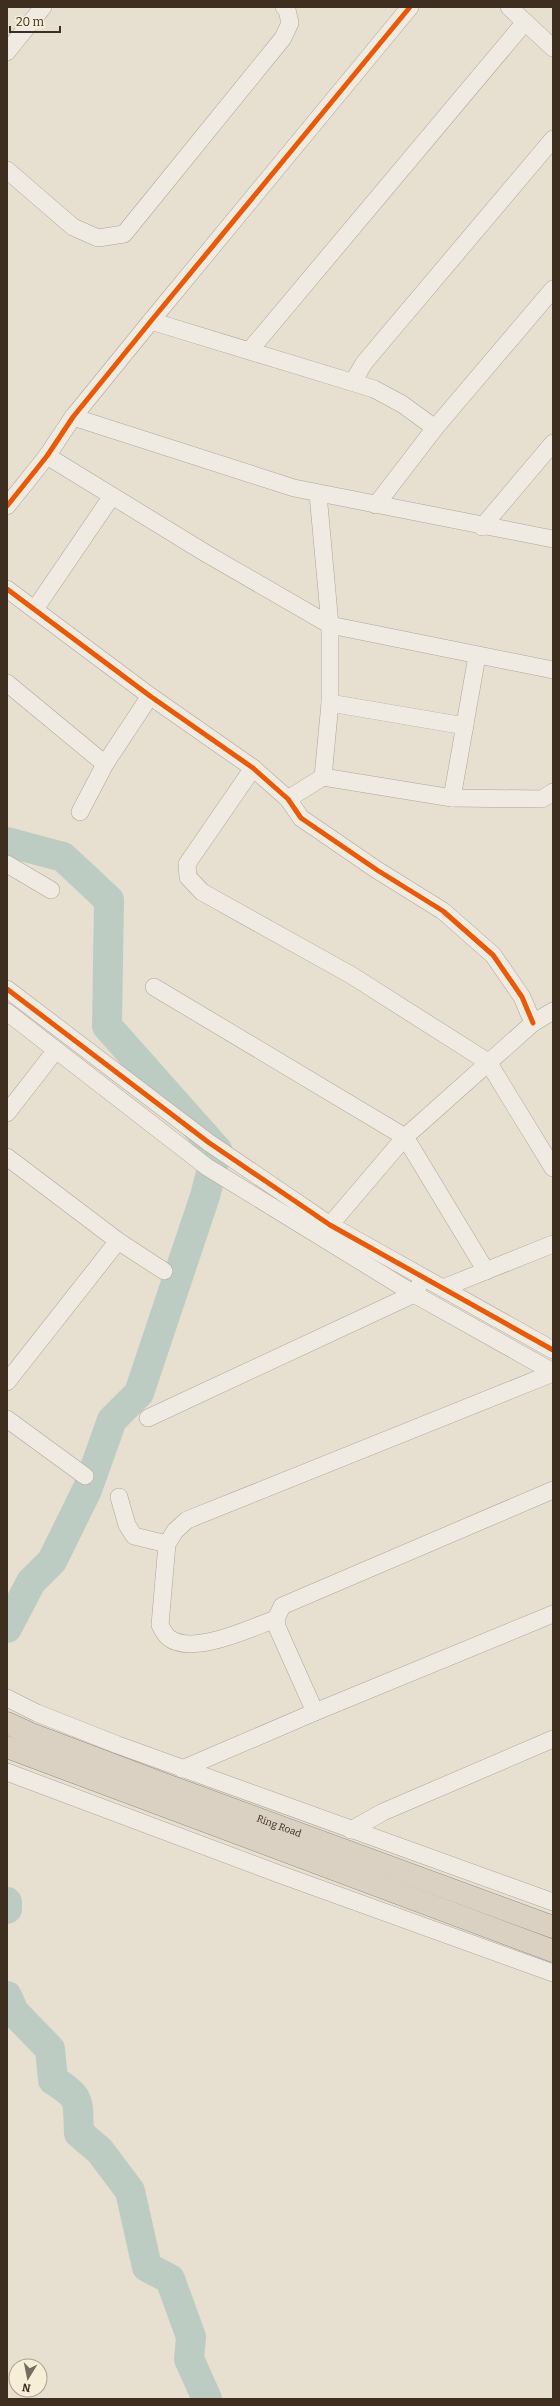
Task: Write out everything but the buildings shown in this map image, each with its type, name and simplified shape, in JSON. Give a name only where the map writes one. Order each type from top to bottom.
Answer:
[{"type":"highway","name":"Ring Road","points":[[9,1724],[169,1786],[553,1927]]},
{"type":"highway","points":[[7,1747],[553,1951]]},
{"type":"street","points":[[7,52],[43,7]]},
{"type":"street","points":[[7,170],[72,227],[98,238],[124,234],[283,38],[290,23],[287,10],[284,7]]},
{"type":"street","points":[[7,506],[47,456],[73,417],[410,7]]},
{"type":"street","points":[[509,7],[553,48]]},
{"type":"street","points":[[250,350],[525,22]]},
{"type":"street","points":[[353,382],[364,363],[553,139]]},
{"type":"street","points":[[376,506],[435,428],[553,288]]},
{"type":"street","points":[[151,321],[374,389],[402,404],[435,428]]},
{"type":"street","points":[[73,417],[318,494],[482,527],[553,539]]},
{"type":"street","points":[[482,527],[553,443]]},
{"type":"street","points":[[47,456],[330,625],[477,656],[553,670]]},
{"type":"street","points":[[318,494],[330,625],[330,703],[323,776]]},
{"type":"street","points":[[35,609],[112,496]]},
{"type":"street","points":[[7,589],[150,696],[253,768],[288,799],[300,818],[377,870],[443,911],[493,955],[522,997],[533,1023]]},
{"type":"street","points":[[452,798],[477,656]]},
{"type":"street","points":[[7,683],[105,764]]},
{"type":"street","points":[[80,812],[105,764],[150,696]]},
{"type":"street","points":[[330,703],[465,726]]},
{"type":"street","points":[[253,768],[187,864],[188,877],[202,892],[351,975],[488,1062],[553,1168]]},
{"type":"street","points":[[288,799],[323,776],[452,798],[542,799],[553,792]]},
{"type":"street","points":[[7,864],[51,890]]},
{"type":"street","points":[[154,987],[405,1138],[486,1271]]},
{"type":"street","points":[[7,989],[208,1142],[330,1225],[553,1350]]},
{"type":"street","points":[[330,1225],[405,1138],[533,1023],[553,1011]]},
{"type":"street","points":[[7,1012],[208,1167],[414,1294],[553,1373]]},
{"type":"street","points":[[7,1113],[56,1050]]},
{"type":"street","points":[[10,1166],[118,1241],[164,1270]]},
{"type":"street","points":[[7,1382],[118,1241]]},
{"type":"street","points":[[443,1288],[553,1244]]},
{"type":"street","points":[[148,1418],[414,1294],[424,1277]]},
{"type":"street","points":[[276,1619],[200,1644],[185,1644],[169,1638],[160,1625],[167,1544],[175,1531],[187,1520],[553,1373]]},
{"type":"street","points":[[7,1419],[85,1476]]},
{"type":"street","points":[[315,1712],[277,1628],[276,1619],[282,1606],[553,1490]]},
{"type":"street","points":[[119,1497],[127,1525],[134,1536],[167,1544]]},
{"type":"street","points":[[182,1769],[315,1712],[553,1614]]},
{"type":"street","points":[[13,1701],[96,1737],[553,1902]]},
{"type":"street","points":[[351,1830],[382,1812],[553,1739]]},
{"type":"street","points":[[7,1772],[271,1872],[553,1973]]},
{"type":"waterway","points":[[7,842],[63,857],[109,900],[107,1026],[217,1150],[205,1196],[139,1393],[112,1420],[87,1490],[52,1561],[31,1582],[7,1628]]},
{"type":"waterway","points":[[7,1902],[7,1909]]},
{"type":"waterway","points":[[7,1996],[14,2012],[50,2049],[53,2080],[63,2086],[74,2096],[76,2101],[78,2107],[79,2133],[100,2151],[130,2191],[147,2267],[170,2279],[191,2337],[189,2359],[207,2399]]},
{"type":"cycle path","points":[[7,506],[47,456],[73,417],[410,7]]},
{"type":"cycle path","points":[[7,589],[150,696],[253,768],[288,799],[301,818],[377,870],[443,911],[493,955],[522,997],[533,1023]]},
{"type":"cycle path","points":[[7,989],[208,1142],[330,1225],[553,1350]]}]
